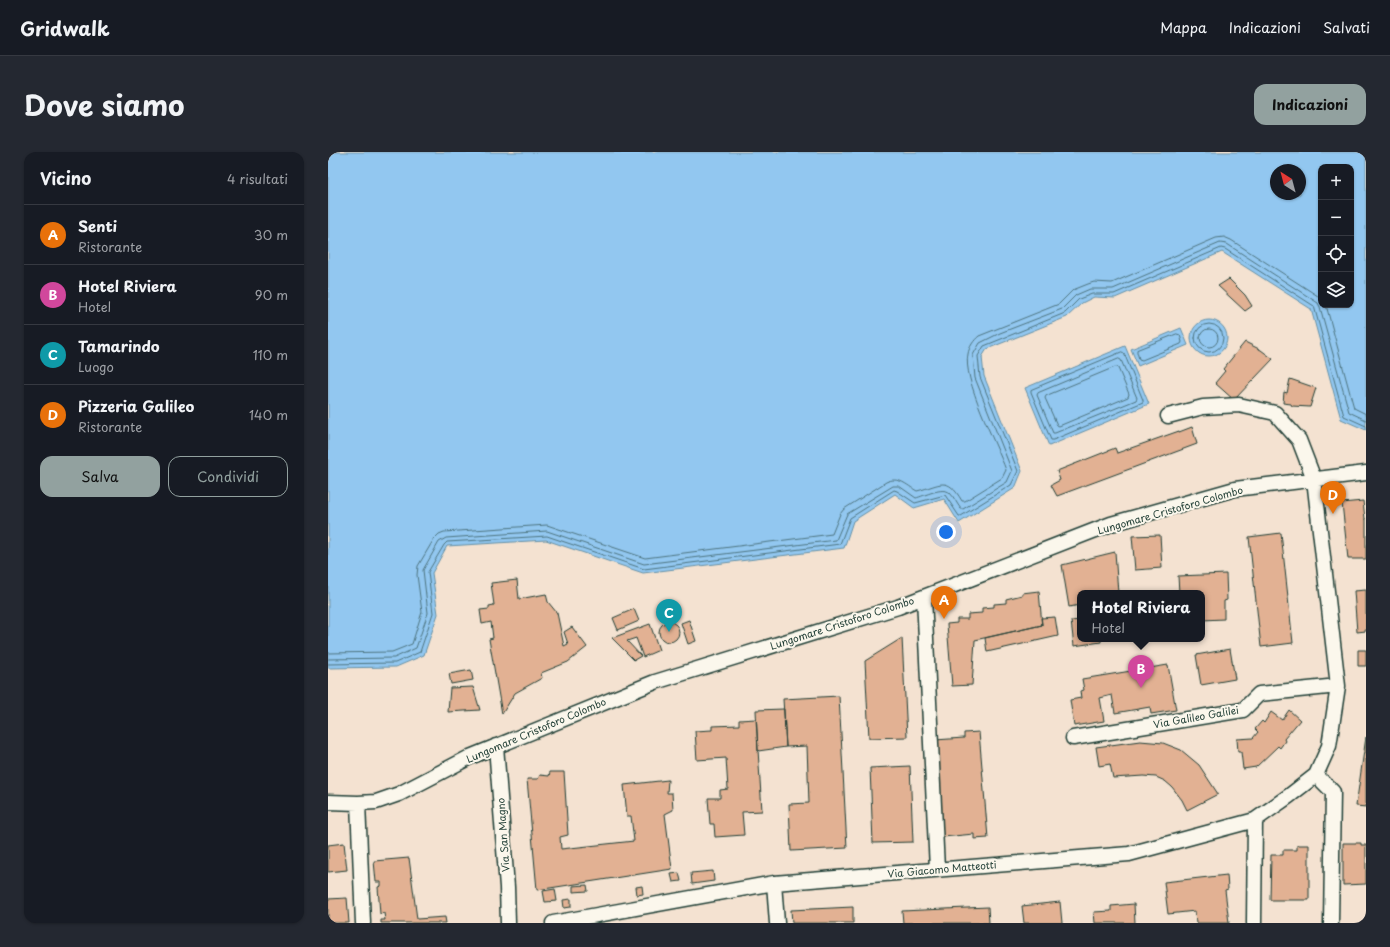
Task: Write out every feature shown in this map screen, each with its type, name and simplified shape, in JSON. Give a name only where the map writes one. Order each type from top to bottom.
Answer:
[{"type":"street","points":[[1168,416],[1203,407],[1239,405],[1275,413],[1298,440],[1314,479],[1338,686],[1329,746],[1316,775],[1333,792],[1331,923]]},
{"type":"street","name":"Lungomare Cristoforo Colombo","points":[[328,802],[376,802],[399,794],[470,757],[655,682],[898,607],[1111,524],[1235,489],[1366,473]]},
{"type":"street","points":[[924,597],[937,870]]},
{"type":"street","name":"Via Galileo Galilei","points":[[1073,738],[1243,710],[1259,694],[1338,686]]},
{"type":"street","name":"Via San Magno","points":[[496,746],[507,887],[508,923]]},
{"type":"street","name":"Via Giacomo Matteotti","points":[[553,923],[774,883],[1129,854],[1255,820],[1290,796],[1316,775]]},
{"type":"street","points":[[358,803],[363,923]]},
{"type":"street","points":[[1254,923],[1255,820]]},
{"type":"street","points":[[774,883],[776,923]]},
{"type":"water","points":[[328,152],[1366,152],[1366,430],[1341,419],[1311,309],[1222,252],[1115,298],[1094,297],[1082,303],[1067,317],[987,349],[982,357],[984,376],[1022,471],[1015,488],[959,523],[944,499],[914,508],[895,494],[853,521],[844,548],[643,573],[546,540],[447,546],[432,573],[438,614],[424,655],[396,667],[328,668]]},
{"type":"water","points":[[1209,320],[1219,323],[1224,328],[1227,338],[1224,348],[1219,353],[1209,356],[1199,353],[1194,348],[1191,338],[1194,328],[1199,323]]},
{"type":"water","points":[[1181,328],[1188,345],[1138,366],[1131,349]]},
{"type":"water","points":[[1125,346],[1149,404],[1049,446],[1025,388]]},
{"type":"building","points":[[1229,279],[1245,295],[1252,306],[1245,311],[1218,286]]},
{"type":"building","points":[[1245,342],[1261,350],[1273,359],[1234,400],[1215,383],[1225,371],[1223,369]]},
{"type":"building","points":[[1290,379],[1316,388],[1310,407],[1292,406],[1291,404],[1283,403],[1284,392],[1287,393]]},
{"type":"building","points":[[1192,427],[1197,444],[1057,496],[1051,485],[1060,480],[1057,471],[1115,448],[1117,453]]},
{"type":"building","points":[[1363,501],[1366,519],[1366,559],[1348,559],[1342,503]]},
{"type":"building","points":[[1281,533],[1293,643],[1261,647],[1249,537]]},
{"type":"building","points":[[1160,535],[1162,568],[1135,570],[1132,536]]},
{"type":"building","points":[[1115,552],[1118,590],[1077,590],[1077,606],[1069,607],[1062,565]]},
{"type":"building","points":[[1226,574],[1227,600],[1224,601],[1224,619],[1205,620],[1205,590],[1179,590],[1178,576]]},
{"type":"building","points":[[517,580],[519,599],[546,594],[548,602],[557,613],[564,646],[568,644],[564,632],[572,627],[587,647],[568,662],[541,673],[542,678],[515,693],[502,714],[489,639],[493,638],[491,622],[482,624],[480,610],[489,609],[489,606],[494,605],[491,583]]},
{"type":"building","points":[[1366,590],[1366,631],[1357,632],[1354,591]]},
{"type":"building","points":[[1039,591],[1042,625],[975,640],[972,685],[952,686],[947,624],[957,623],[957,619],[968,619],[968,614],[982,613],[982,608],[994,607],[994,604],[1006,603],[1006,599],[1022,595],[1022,593]]},
{"type":"building","points":[[634,609],[639,621],[618,630],[613,618]]},
{"type":"building","points":[[1055,617],[1058,636],[987,652],[985,638],[1042,625],[1041,618]]},
{"type":"building","points":[[689,620],[696,641],[688,644],[681,623]]},
{"type":"building","points":[[1077,620],[1077,642],[1101,642],[1074,646],[1071,621]]},
{"type":"building","points":[[669,622],[676,625],[679,632],[676,639],[669,642],[662,639],[659,632],[662,625]]},
{"type":"building","points":[[650,624],[659,650],[643,657],[636,638],[627,641],[641,656],[634,660],[612,638]]},
{"type":"building","points":[[902,638],[907,737],[869,738],[865,661]]},
{"type":"building","points":[[1230,649],[1235,679],[1201,685],[1196,655]]},
{"type":"building","points":[[1358,650],[1366,650],[1366,666],[1358,666]]},
{"type":"building","points":[[1168,665],[1176,710],[1151,714],[1150,707],[1115,713],[1112,695],[1100,698],[1104,721],[1074,726],[1070,700],[1081,698],[1080,691],[1084,690],[1082,679]]},
{"type":"building","points":[[471,670],[473,680],[451,684],[449,674]]},
{"type":"building","points":[[473,687],[480,710],[448,712],[450,688]]},
{"type":"building","points":[[839,696],[847,848],[791,851],[789,804],[809,803],[807,746],[786,747],[783,699]]},
{"type":"building","points":[[784,709],[786,747],[758,751],[756,710]]},
{"type":"building","points":[[1289,710],[1300,720],[1284,739],[1285,741],[1280,748],[1278,746],[1256,767],[1243,769],[1241,752],[1238,752],[1237,739],[1253,738],[1258,732],[1255,729],[1262,721],[1264,723],[1271,712],[1282,720]]},
{"type":"building","points":[[756,719],[762,811],[742,812],[744,835],[715,837],[714,824],[710,824],[708,798],[720,798],[720,790],[728,789],[726,758],[697,760],[695,731],[712,730],[712,726],[739,725],[739,720]]},
{"type":"building","points":[[979,732],[988,838],[974,839],[974,834],[943,837],[935,740],[964,738],[964,733]]},
{"type":"building","points":[[1366,737],[1366,807],[1356,806]]},
{"type":"building","points":[[1140,741],[1163,743],[1181,750],[1199,765],[1218,794],[1187,810],[1182,800],[1172,787],[1165,781],[1156,777],[1143,776],[1113,778],[1110,764],[1099,766],[1096,747]]},
{"type":"building","points":[[910,766],[913,842],[873,843],[870,768]]},
{"type":"building","points":[[550,772],[564,772],[568,835],[560,837],[561,849],[634,841],[631,816],[627,816],[624,785],[668,780],[667,793],[672,793],[673,810],[665,814],[672,869],[537,890],[527,779],[538,779],[540,775],[549,776]]},
{"type":"building","points":[[344,843],[347,870],[328,872],[328,845]]},
{"type":"building","points":[[1343,843],[1361,843],[1361,845],[1366,845],[1366,884],[1343,885]]},
{"type":"building","points":[[1297,845],[1309,845],[1309,900],[1270,900],[1271,855],[1283,855],[1283,850],[1297,850]]},
{"type":"building","points":[[409,858],[417,919],[445,917],[446,923],[381,923],[381,920],[385,920],[384,913],[380,914],[378,887],[381,886],[381,882],[376,882],[374,861]]},
{"type":"building","points":[[713,871],[714,881],[692,884],[691,873]]},
{"type":"building","points":[[679,873],[681,881],[673,882],[671,874]]},
{"type":"building","points":[[1227,875],[1228,889],[1225,890],[1229,923],[1196,923],[1195,911],[1168,914],[1164,882]]},
{"type":"building","points":[[587,885],[588,891],[573,892],[573,886]]},
{"type":"building","points":[[642,886],[643,894],[637,895],[636,887]]},
{"type":"building","points":[[555,889],[557,901],[545,902],[543,891]]},
{"type":"building","points":[[347,898],[349,923],[328,923],[328,899]]},
{"type":"building","points":[[571,899],[571,907],[564,908],[563,900]]},
{"type":"building","points":[[1060,902],[1062,923],[1024,923],[1022,906]]},
{"type":"building","points":[[1134,904],[1135,923],[1095,923],[1094,912],[1111,911],[1111,906]]},
{"type":"building","points":[[853,907],[853,923],[792,923],[791,910]]},
{"type":"building","points":[[988,907],[989,923],[903,923],[902,911]]},
{"type":"place","name":"Pizzeria Galileo","points":[[1333,514]]},
{"type":"place","name":"Senti","points":[[944,619]]},
{"type":"place","name":"Tamarindo","points":[[669,632]]},
{"type":"place","name":"Hotel Riviera","points":[[1141,688]]}]
